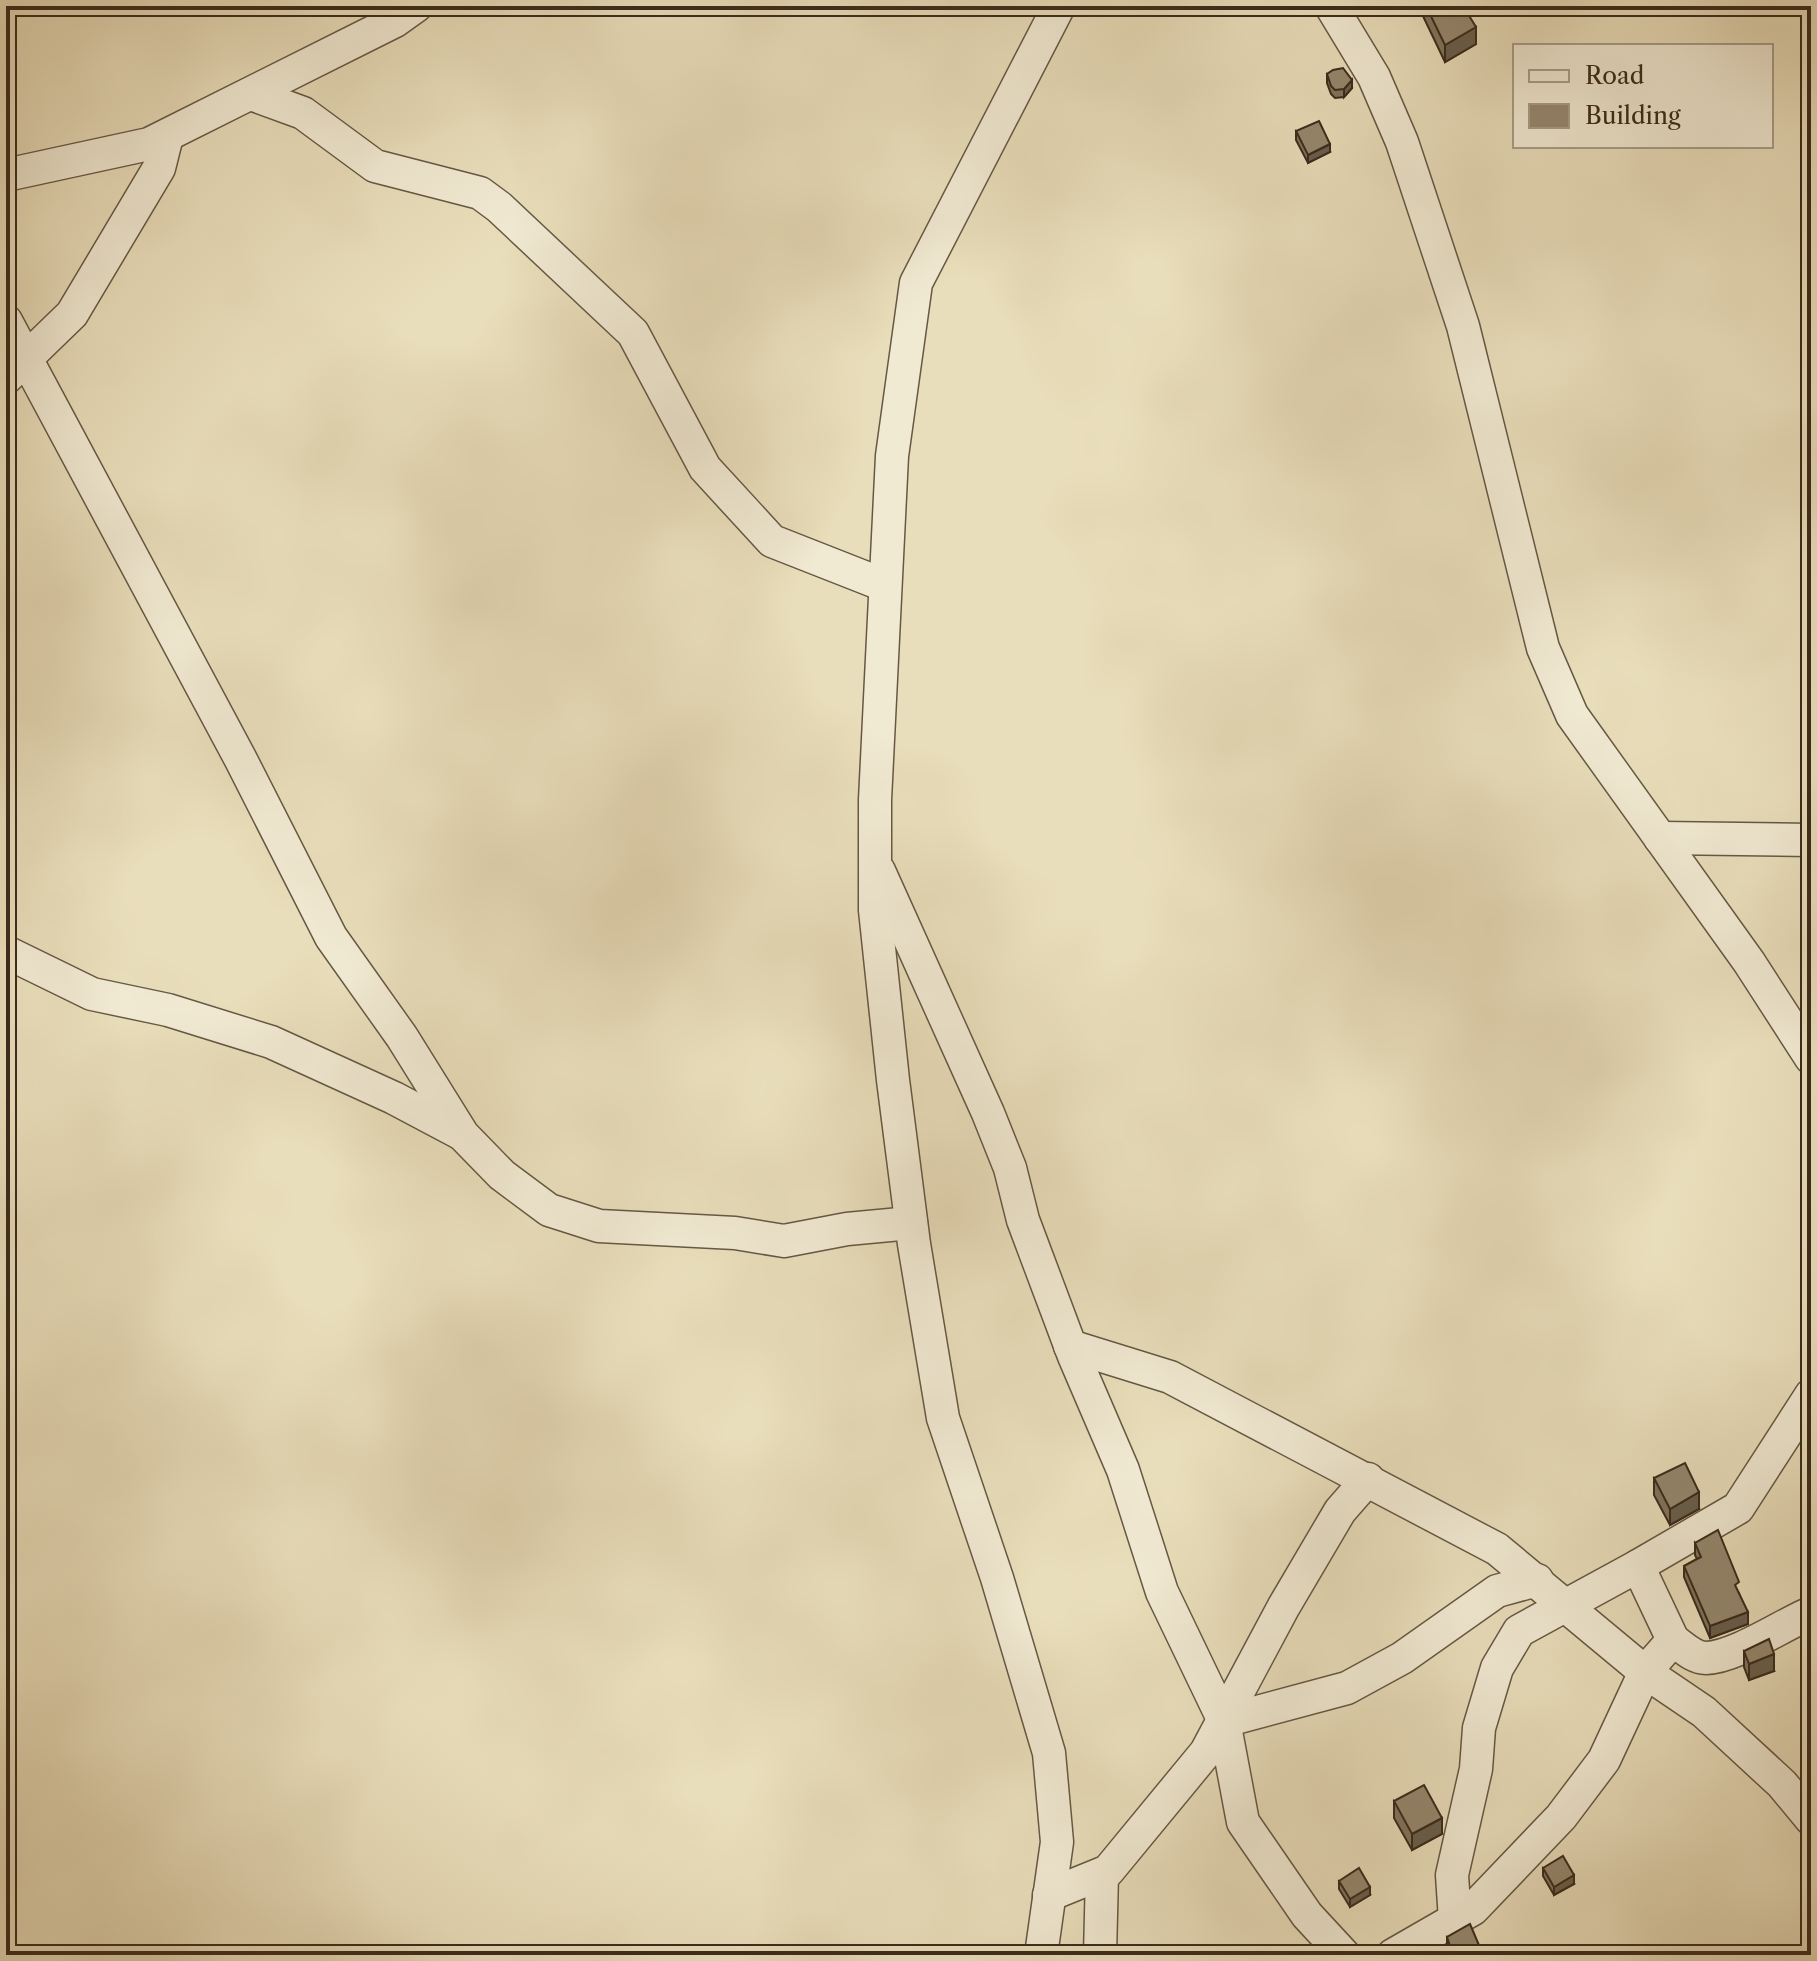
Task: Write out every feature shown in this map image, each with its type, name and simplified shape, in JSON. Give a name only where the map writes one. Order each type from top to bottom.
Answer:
[{"type":"street","points":[[6,175],[149,144],[395,21],[416,6]]},
{"type":"street","points":[[1041,1955],[1057,1842],[1049,1753],[997,1578],[943,1418],[911,1223],[875,910],[875,861],[884,585],[892,456],[916,283],[1059,6]]},
{"type":"street","points":[[1331,6],[1374,77],[1402,142],[1463,326],[1543,648],[1572,715],[1749,962],[1811,1058]]},
{"type":"street","points":[[251,94],[303,113],[375,166],[480,193],[499,207],[633,333],[705,468],[772,541],[884,585]]},
{"type":"street","points":[[16,369],[72,314],[159,168],[167,136]]},
{"type":"street","points":[[6,321],[16,369],[240,758],[331,937],[402,1037],[463,1135],[502,1175],[549,1210],[599,1226],[735,1233],[784,1241],[847,1229],[911,1223]]},
{"type":"street","points":[[1660,838],[1811,840]]},
{"type":"street","points":[[875,861],[988,1113],[1010,1168],[1023,1220],[1070,1346],[1123,1470],[1162,1592],[1224,1721],[1243,1822],[1307,1915],[1344,1955]]},
{"type":"street","points":[[6,952],[92,994],[168,1010],[271,1042],[394,1098],[463,1135]]},
{"type":"street","points":[[1070,1346],[1170,1377],[1497,1549],[1645,1672],[1704,1712],[1782,1784],[1806,1800]]},
{"type":"street","points":[[1455,1920],[1452,1875],[1476,1769],[1479,1728],[1497,1668],[1519,1631],[1738,1508],[1811,1395]]},
{"type":"street","points":[[1049,1895],[1108,1871],[1206,1752],[1254,1657],[1340,1511],[1368,1479]]},
{"type":"street","points":[[1638,1566],[1673,1640],[1695,1655],[1706,1658],[1763,1638],[1811,1613]]},
{"type":"street","points":[[1224,1721],[1347,1688],[1402,1658],[1497,1591],[1537,1580]]},
{"type":"street","points":[[1393,1955],[1473,1909],[1561,1817],[1604,1760],[1645,1672],[1673,1640]]},
{"type":"street","points":[[1100,1955],[1102,1874]]},
{"type":"building","points":[[1426,6],[1463,6],[1476,27],[1445,45]]},
{"type":"building","points":[[1343,68],[1352,80],[1344,89],[1335,90],[1327,74]]},
{"type":"building","points":[[1319,121],[1330,144],[1308,155],[1296,131]]},
{"type":"building","points":[[1685,1463],[1699,1492],[1670,1509],[1654,1478]]},
{"type":"building","points":[[1718,1530],[1739,1582],[1735,1585],[1748,1612],[1710,1626],[1684,1566],[1701,1557],[1695,1543]]},
{"type":"building","points":[[1769,1639],[1774,1654],[1749,1664],[1744,1651]]},
{"type":"building","points":[[1424,1785],[1442,1818],[1412,1834],[1394,1801]]},
{"type":"building","points":[[1563,1856],[1574,1875],[1554,1887],[1543,1868]]},
{"type":"building","points":[[1359,1868],[1370,1887],[1350,1899],[1339,1881]]},
{"type":"building","points":[[1470,1924],[1481,1950],[1473,1955],[1453,1955],[1447,1937]]}]
